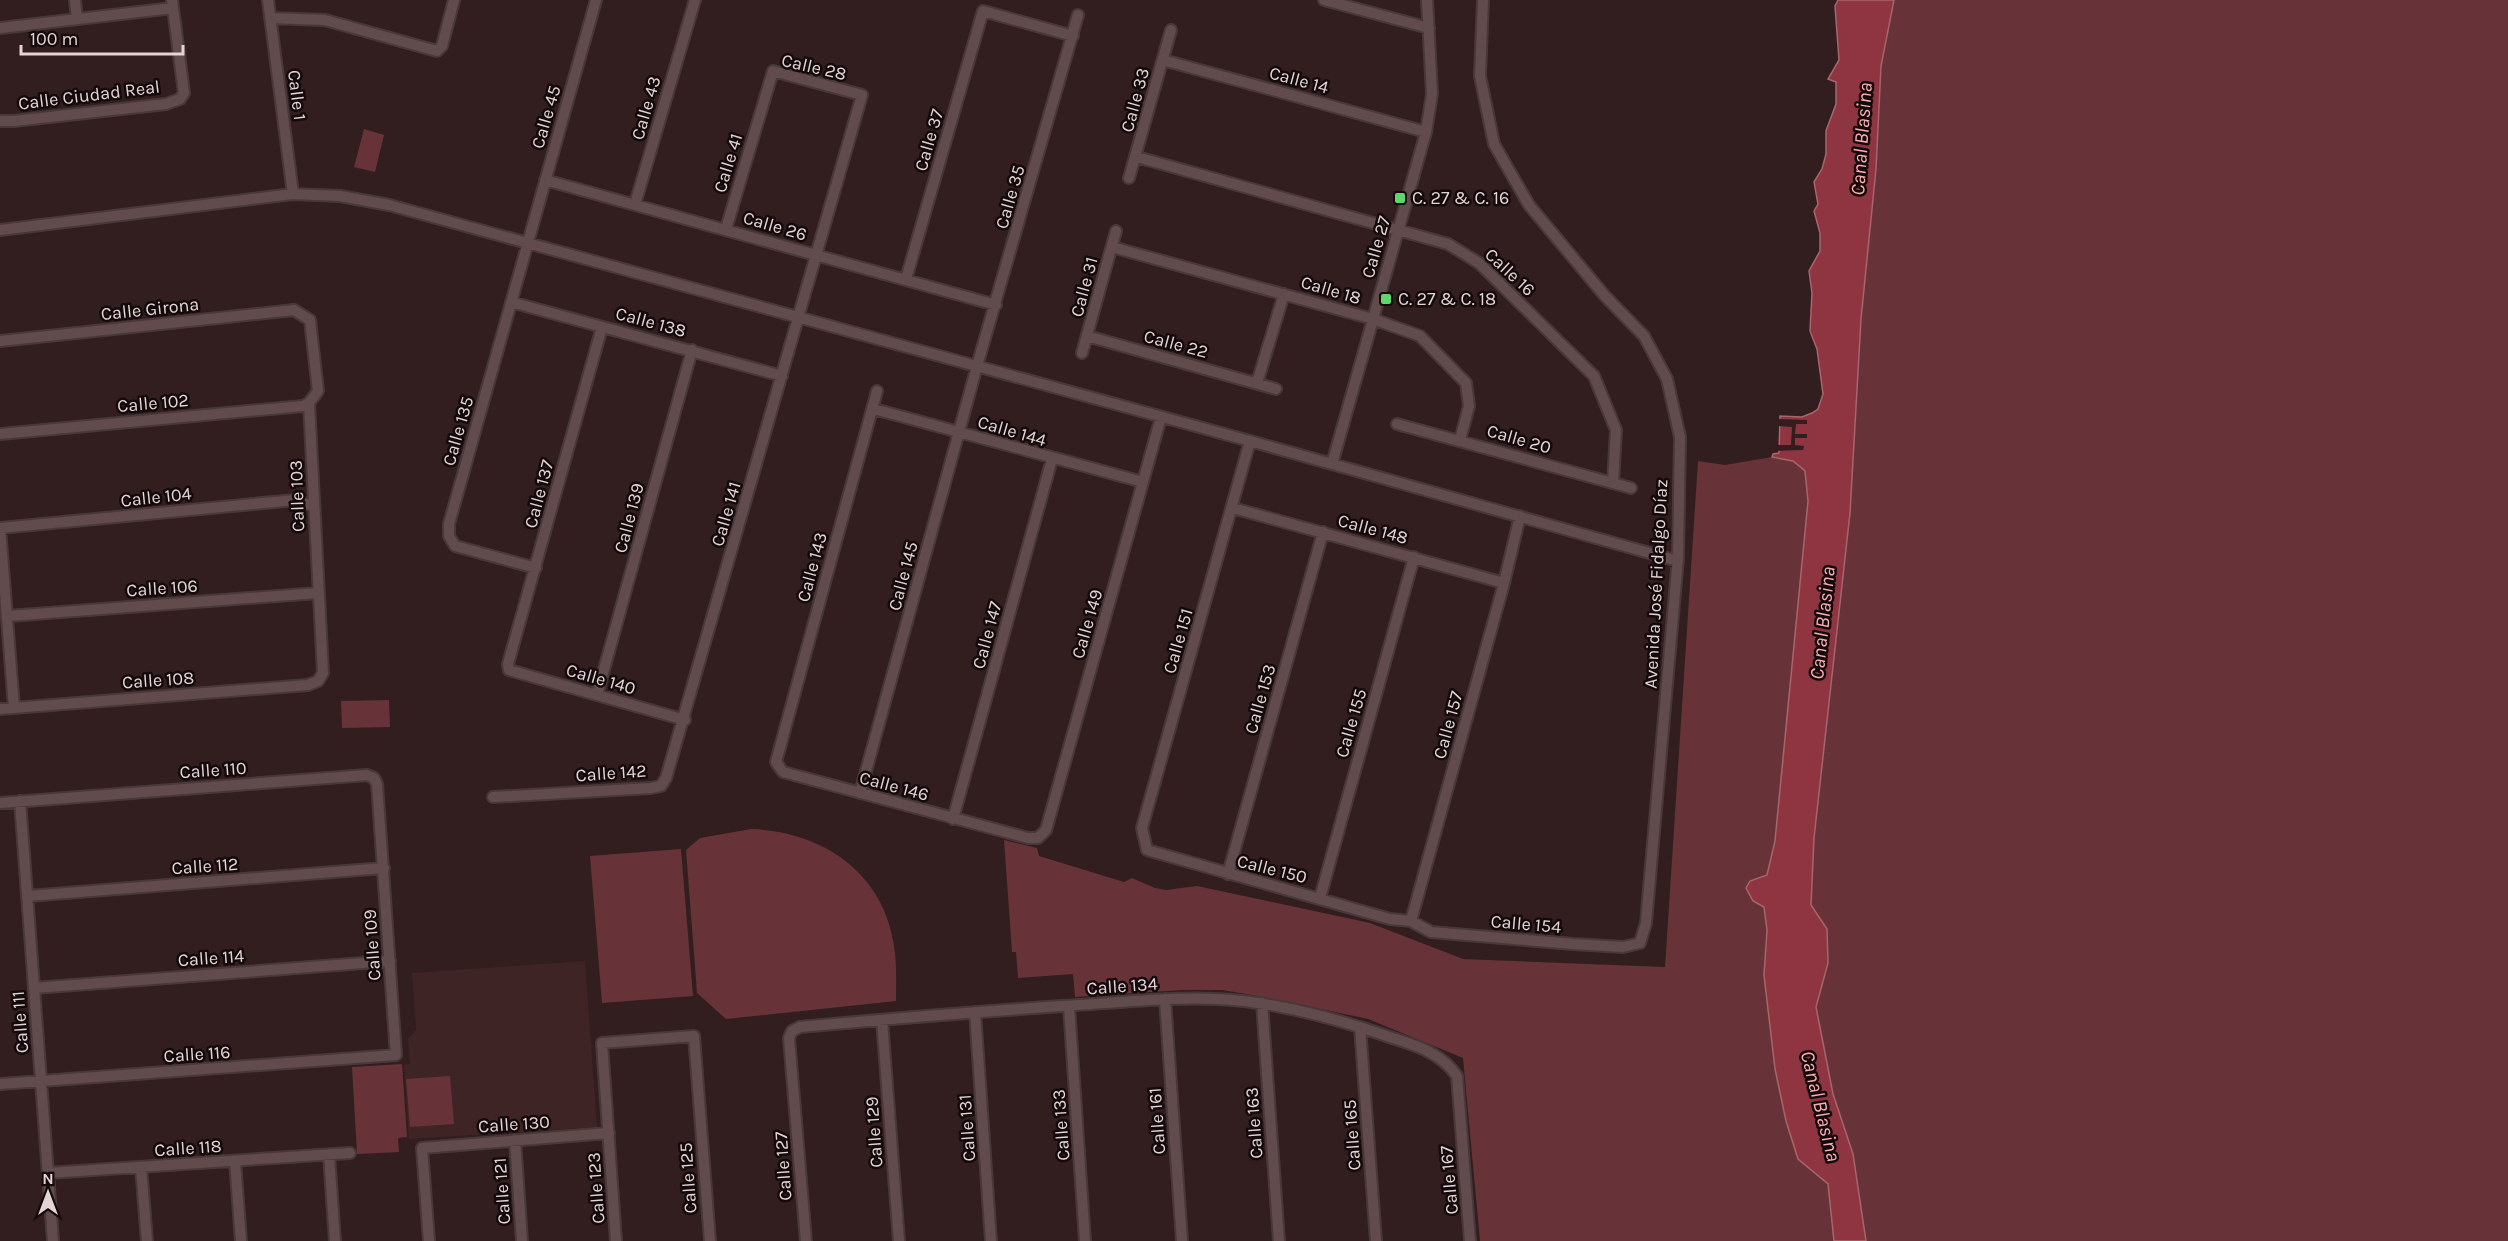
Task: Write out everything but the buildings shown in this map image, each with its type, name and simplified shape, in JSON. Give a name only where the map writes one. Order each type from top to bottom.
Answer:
[{"type":"street","points":[[75,0],[77,19]]},
{"type":"street","name":"Calle 1","points":[[268,0],[293,194]]},
{"type":"street","points":[[270,18],[326,20],[437,51],[442,46],[454,0]]},
{"type":"street","name":"Calle 45","points":[[527,242],[596,0]]},
{"type":"street","name":"Calle 43","points":[[636,204],[694,0]]},
{"type":"street","points":[[1324,0],[1429,28]]},
{"type":"street","name":"Calle 27","points":[[1332,464],[1426,132],[1432,94],[1427,0]]},
{"type":"street","name":"Avenida José Fidalgo Díaz","points":[[1483,0],[1480,76],[1494,144],[1529,205],[1605,296],[1644,336],[1666,379],[1680,437],[1678,561],[1646,922],[1640,943]]},
{"type":"street","points":[[0,28],[172,4]]},
{"type":"street","name":"Calle Ciudad Real","points":[[0,121],[131,108],[180,99],[184,93],[172,4]]},
{"type":"street","name":"Calle 37","points":[[906,279],[983,11],[1073,36]]},
{"type":"street","name":"Calle 35","points":[[977,366],[1078,15]]},
{"type":"street","name":"Calle 33","points":[[1129,178],[1137,157],[1171,30]]},
{"type":"street","name":"Calle 14","points":[[1163,60],[1426,132]]},
{"type":"street","name":"Calle 28","points":[[762,106],[773,71],[862,95],[846,150]]},
{"type":"street","name":"Calle 41","points":[[726,229],[762,106]]},
{"type":"street","name":"Calle 141","points":[[685,720],[846,150]]},
{"type":"street","name":"Calle 16","points":[[1137,157],[1448,244],[1479,262],[1594,376],[1616,430],[1613,483]]},
{"type":"street","name":"Calle 26","points":[[545,180],[996,305]]},
{"type":"street","points":[[0,230],[293,194],[340,196],[389,206],[527,242],[1678,561]]},
{"type":"street","name":"Calle 31","points":[[1082,353],[1116,231]]},
{"type":"street","name":"Calle 135","points":[[527,242],[449,525],[449,536],[454,546],[536,568]]},
{"type":"street","name":"Calle 18","points":[[1112,247],[1373,319],[1420,336],[1466,383],[1469,406],[1461,440]]},
{"type":"street","points":[[1257,383],[1284,294]]},
{"type":"street","name":"Calle 138","points":[[511,302],[782,376]]},
{"type":"street","name":"Calle Girona","points":[[0,342],[294,310],[303,316]]},
{"type":"street","name":"Calle 103","points":[[303,316],[310,320],[318,391],[309,404],[323,673],[318,681]]},
{"type":"street","name":"Calle 137","points":[[509,670],[508,664],[602,327]]},
{"type":"street","name":"Calle 22","points":[[1087,336],[1276,389]]},
{"type":"street","name":"Calle 139","points":[[597,695],[692,350]]},
{"type":"street","name":"Calle 145","points":[[860,794],[977,366]]},
{"type":"street","name":"Calle 143","points":[[783,734],[874,409],[877,391]]},
{"type":"street","name":"Calle 102","points":[[0,434],[309,404]]},
{"type":"street","name":"Calle 144","points":[[874,409],[1143,482]]},
{"type":"street","name":"Calle 149","points":[[1038,838],[1046,830],[1161,417]]},
{"type":"street","name":"Calle 20","points":[[1397,424],[1631,488]]},
{"type":"street","name":"Calle 151","points":[[1147,850],[1142,828],[1250,441]]},
{"type":"street","name":"Calle 147","points":[[953,819],[1052,459]]},
{"type":"street","name":"Calle 104","points":[[0,528],[295,500],[314,506]]},
{"type":"street","name":"Calle 148","points":[[1233,508],[1504,583]]},
{"type":"street","name":"Calle 157","points":[[1411,921],[1504,583],[1520,516]]},
{"type":"street","points":[[0,528],[14,708]]},
{"type":"street","name":"Calle 153","points":[[1228,874],[1323,532]]},
{"type":"street","name":"Calle 155","points":[[1320,898],[1414,557]]},
{"type":"street","name":"Calle 106","points":[[8,616],[318,593]]},
{"type":"street","name":"Calle 140","points":[[509,670],[685,720]]},
{"type":"street","name":"Calle 108","points":[[0,709],[308,686],[318,681]]},
{"type":"street","name":"Calle 142","points":[[493,796],[661,786],[666,778],[685,720]]},
{"type":"street","name":"Calle 146","points":[[783,734],[776,762],[783,772],[953,819],[1028,838],[1038,838]]},
{"type":"street","name":"Calle 110","points":[[0,803],[367,775],[374,778],[377,784],[380,832]]},
{"type":"street","name":"Calle 111","points":[[20,801],[53,1241]]},
{"type":"street","name":"Calle 109","points":[[380,832],[396,1055]]},
{"type":"street","name":"Calle 150","points":[[1147,850],[1390,919],[1411,921]]},
{"type":"street","name":"Calle 112","points":[[28,896],[384,868]]},
{"type":"street","name":"Calle 154","points":[[1411,921],[1431,932],[1573,945],[1623,947],[1640,943]]},
{"type":"street","name":"Calle 114","points":[[34,988],[390,961]]},
{"type":"street","name":"Calle 134","points":[[794,1089],[789,1038],[792,1031],[800,1027],[1165,999],[1216,999],[1262,1003],[1360,1027],[1426,1050],[1447,1062],[1456,1076],[1460,1116]]},
{"type":"street","name":"Calle 161","points":[[1165,999],[1182,1241]]},
{"type":"street","name":"Calle 163","points":[[1262,1003],[1279,1241]]},
{"type":"street","name":"Calle 133","points":[[1069,1006],[1085,1241]]},
{"type":"street","name":"Calle 131","points":[[975,1012],[992,1241]]},
{"type":"street","name":"Calle 129","points":[[882,1020],[899,1241]]},
{"type":"street","name":"Calle 165","points":[[1360,1027],[1376,1241]]},
{"type":"street","name":"Calle 125","points":[[609,1133],[602,1043],[694,1036],[710,1241]]},
{"type":"street","name":"Calle 116","points":[[0,1084],[41,1083],[396,1055]]},
{"type":"street","name":"Calle 127","points":[[794,1089],[806,1241]]},
{"type":"street","name":"Calle 167","points":[[1460,1116],[1470,1241]]},
{"type":"street","name":"Calle 130","points":[[429,1241],[422,1148],[609,1133]]},
{"type":"street","name":"Calle 123","points":[[609,1133],[616,1241]]},
{"type":"street","name":"Calle 121","points":[[515,1140],[522,1241]]},
{"type":"street","points":[[335,1241],[329,1155],[350,1153]]},
{"type":"street","name":"Calle 118","points":[[48,1173],[329,1155]]},
{"type":"street","points":[[235,1161],[241,1241]]},
{"type":"street","points":[[141,1167],[147,1241]]},
{"type":"shaded area","points":[[1894,0],[2508,0],[2508,1241],[1866,1241],[1853,1154],[1833,1094],[1816,1007],[1828,963],[1827,929],[1811,905],[1814,838],[1850,513],[1861,319],[1876,169],[1881,66]]},
{"type":"shaded area","points":[[364,129],[384,135],[375,172],[354,167]]},
{"type":"shaded area","points":[[1772,457],[1793,461],[1805,471],[1808,501],[1775,841],[1767,875],[1757,878],[1753,901],[1764,907],[1767,930],[1764,975],[1775,1069],[1786,1121],[1798,1159],[1828,1184],[1834,1241],[1480,1241],[1463,1058],[1368,1019],[1264,997],[1222,990],[1183,990],[1075,997],[1073,974],[1018,978],[1016,952],[1012,952],[1004,840],[1037,848],[1039,856],[1124,882],[1132,878],[1166,890],[1197,886],[1370,923],[1463,959],[1665,967],[1698,461],[1725,465]]},
{"type":"shaded area","points":[[389,700],[390,727],[342,728],[341,701]]},
{"type":"shaded area","points":[[751,829],[777,832],[824,847],[845,860],[863,877],[877,897],[888,920],[895,953],[896,1001],[726,1019],[697,993],[686,850],[700,838]]},
{"type":"shaded area","points":[[681,849],[693,996],[602,1003],[590,856]]},
{"type":"shaded area","points":[[585,961],[597,1127],[409,1139],[404,1065],[410,1064],[408,1039],[416,1030],[412,973]]},
{"type":"shaded area","points":[[402,1064],[407,1137],[398,1138],[399,1152],[357,1154],[352,1067]]},
{"type":"shaded area","points":[[450,1076],[454,1124],[410,1127],[406,1079]]},
{"type":"water","name":"Canal Blasina","points":[[1838,0],[1894,0],[1881,66],[1876,169],[1861,319],[1850,513],[1814,838],[1811,905],[1827,929],[1828,963],[1816,1007],[1833,1094],[1853,1154],[1866,1241],[1834,1241],[1828,1184],[1798,1159],[1786,1121],[1775,1069],[1764,975],[1767,930],[1764,907],[1753,901],[1746,888],[1750,881],[1767,875],[1775,841],[1808,501],[1805,471],[1793,461],[1772,457],[1773,454],[1779,453],[1780,416],[1802,417],[1812,413],[1818,409],[1823,394],[1817,349],[1810,331],[1812,293],[1809,271],[1820,251],[1820,233],[1814,211],[1818,204],[1814,182],[1822,169],[1826,154],[1826,131],[1836,104],[1836,82],[1828,79],[1839,60],[1835,6]]},
{"type":"pier","points":[[1778,419],[1807,420],[1807,424],[1796,424],[1795,434],[1807,434],[1807,438],[1795,438],[1795,445],[1804,446],[1803,450],[1773,451],[1778,445],[1791,445],[1792,427],[1778,426]]},
{"type":"place","name":"C. 27 & C. 16","points":[[1400,198]]},
{"type":"place","name":"C. 27 & C. 18","points":[[1386,299]]}]
